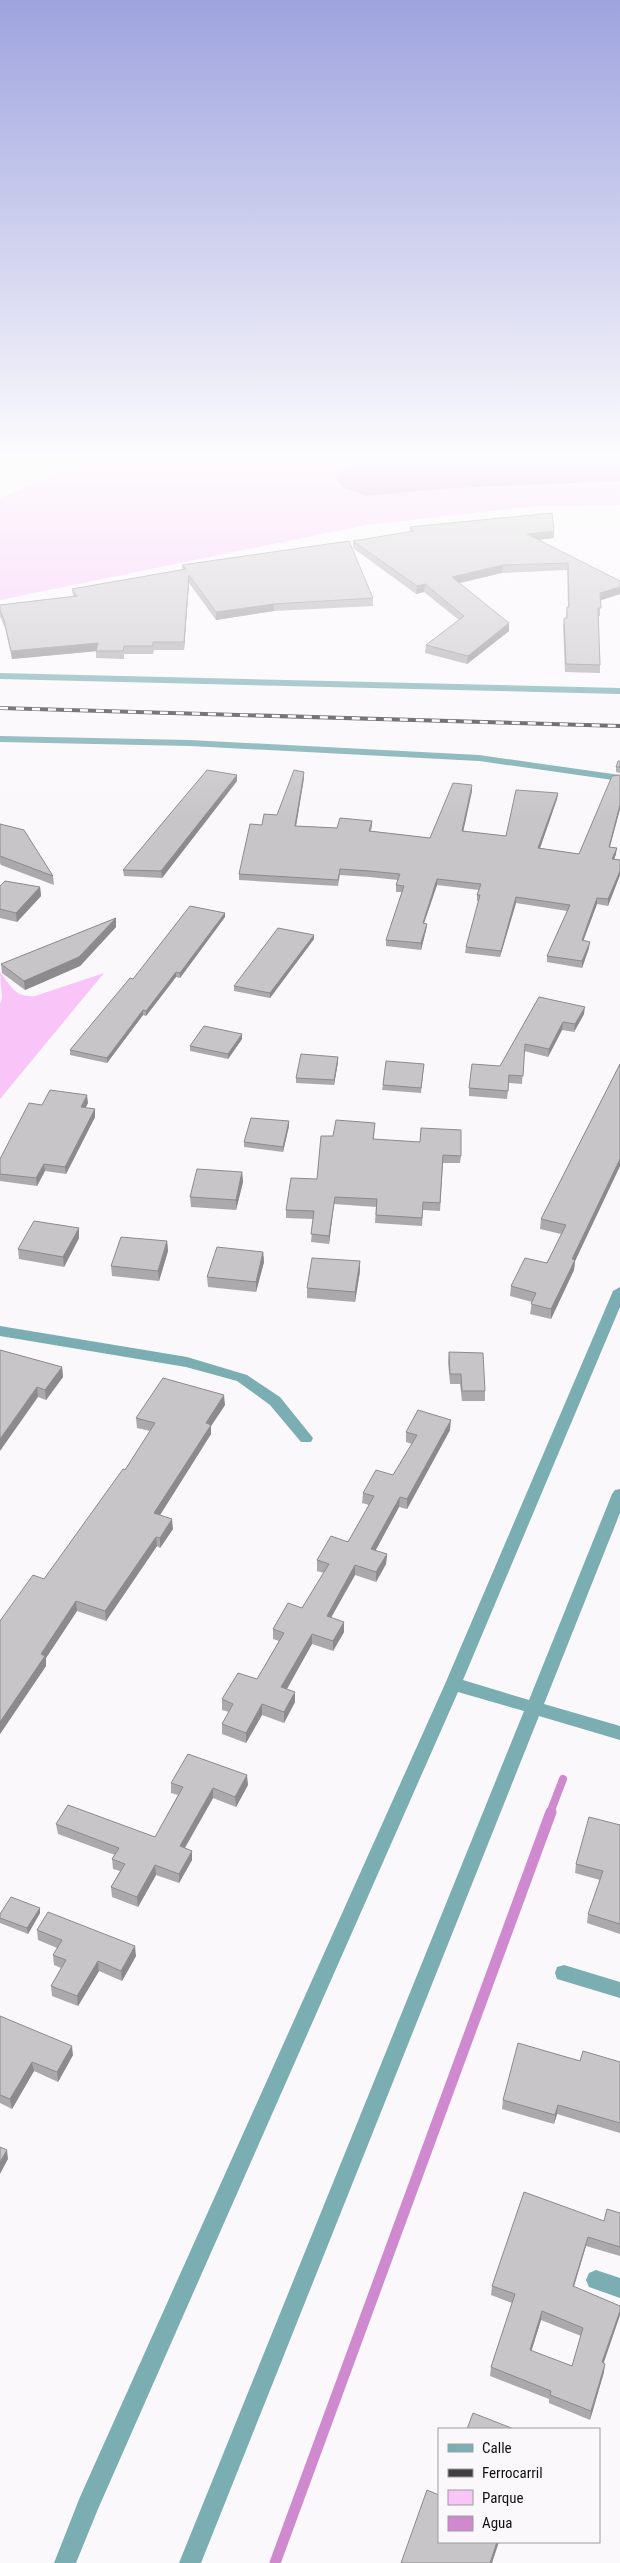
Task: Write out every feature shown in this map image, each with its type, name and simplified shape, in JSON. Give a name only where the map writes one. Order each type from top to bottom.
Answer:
[{"type":"street","points":[[0,676],[620,691]]},
{"type":"street","points":[[0,739],[190,743],[479,758],[620,778]]},
{"type":"street","points":[[65,2563],[88,2505],[453,1684],[620,1291]]},
{"type":"street","points":[[0,1332],[187,1362],[242,1378],[275,1401],[306,1438]]},
{"type":"street","points":[[190,2563],[620,1494]]},
{"type":"street","points":[[453,1684],[620,1733]]},
{"type":"street","points":[[564,1973],[620,1990]]},
{"type":"street","points":[[596,2280],[620,2288]]},
{"type":"green space","points":[[0,581],[95,581],[0,600]]},
{"type":"green space","points":[[0,972],[14,990],[28,996],[35,996],[104,973],[0,1099],[0,1004],[2,998]]},
{"type":"building","points":[[120,581],[189,581],[184,642],[153,642],[153,646],[124,646],[123,651],[96,651],[98,643],[11,651],[0,605],[77,596],[72,589]]},
{"type":"building","points":[[193,581],[366,581],[373,598],[274,604],[216,612]]},
{"type":"building","points":[[409,581],[456,581],[509,623],[468,656],[426,645],[464,616],[425,584],[417,586]]},
{"type":"building","points":[[568,581],[620,581],[620,587],[600,593],[601,608],[598,608],[600,665],[566,664],[564,618],[567,618],[567,607],[569,607]]},
{"type":"building","points":[[618,761],[620,761],[620,767],[616,767]]},
{"type":"building","points":[[207,770],[237,775],[161,871],[123,870]]},
{"type":"building","points":[[294,770],[304,772],[295,826],[337,828],[340,818],[372,821],[369,831],[430,838],[453,783],[472,785],[462,831],[506,836],[516,790],[558,793],[538,848],[579,854],[612,776],[620,775],[620,805],[609,847],[617,848],[612,859],[620,860],[620,871],[608,899],[597,898],[582,940],[590,942],[582,961],[547,956],[570,905],[516,897],[501,951],[466,947],[480,895],[477,895],[481,884],[437,879],[423,923],[427,924],[421,943],[386,940],[404,886],[396,885],[400,874],[340,869],[338,880],[239,874],[250,824],[262,825],[264,814],[277,815]]},
{"type":"building","points":[[0,824],[24,830],[53,876],[0,856]]},
{"type":"building","points":[[5,881],[40,887],[16,913],[0,909],[0,886]]},
{"type":"building","points":[[190,906],[225,913],[180,973],[176,972],[146,1011],[143,1010],[107,1058],[70,1050],[130,978],[133,979]]},
{"type":"building","points":[[116,918],[79,957],[24,981],[1,964]]},
{"type":"building","points":[[278,928],[314,935],[270,993],[234,986]]},
{"type":"building","points":[[539,997],[585,1007],[575,1024],[563,1022],[549,1049],[525,1044],[523,1076],[509,1075],[508,1091],[469,1088],[472,1064],[500,1066]]},
{"type":"building","points":[[204,1026],[242,1034],[228,1054],[190,1046]]},
{"type":"building","points":[[301,1054],[338,1057],[334,1080],[296,1078]]},
{"type":"building","points":[[386,1061],[424,1064],[421,1088],[383,1085]]},
{"type":"building","points":[[620,1064],[620,1159],[572,1259],[575,1260],[551,1309],[531,1304],[536,1293],[511,1286],[525,1258],[547,1263],[566,1225],[541,1219]]},
{"type":"building","points":[[50,1090],[87,1095],[81,1107],[95,1109],[65,1167],[44,1164],[36,1178],[0,1174],[0,1159],[29,1103],[42,1105]]},
{"type":"building","points":[[251,1118],[289,1121],[283,1147],[244,1142]]},
{"type":"building","points":[[336,1120],[375,1123],[373,1139],[420,1142],[421,1128],[461,1130],[461,1156],[443,1155],[440,1203],[423,1202],[422,1218],[376,1215],[377,1199],[335,1197],[329,1236],[311,1234],[314,1211],[286,1210],[291,1178],[317,1179],[321,1136],[333,1136]]},
{"type":"building","points":[[197,1169],[242,1172],[236,1200],[190,1197]]},
{"type":"building","points":[[34,1221],[79,1228],[63,1257],[18,1249]]},
{"type":"building","points":[[121,1237],[167,1241],[158,1271],[111,1266]]},
{"type":"building","points":[[217,1247],[263,1252],[256,1282],[207,1277]]},
{"type":"building","points":[[312,1258],[360,1261],[355,1292],[307,1288]]},
{"type":"building","points":[[0,1350],[62,1367],[45,1390],[37,1387],[0,1439]]},
{"type":"building","points":[[449,1352],[483,1353],[485,1391],[462,1391],[461,1374],[450,1374]]},
{"type":"building","points":[[163,1378],[224,1395],[206,1423],[211,1425],[154,1513],[172,1519],[160,1538],[156,1537],[105,1611],[76,1601],[41,1654],[45,1656],[0,1722],[0,1621],[33,1575],[44,1579],[123,1469],[125,1470],[155,1423],[136,1418]]},
{"type":"building","points":[[418,1410],[451,1420],[407,1499],[400,1497],[371,1549],[387,1554],[376,1572],[355,1565],[327,1616],[344,1622],[333,1641],[312,1634],[281,1687],[295,1692],[284,1712],[262,1704],[246,1733],[222,1724],[233,1704],[222,1699],[238,1673],[257,1679],[284,1633],[273,1629],[288,1603],[302,1608],[329,1564],[317,1560],[331,1536],[348,1542],[374,1496],[363,1493],[376,1470],[393,1475],[417,1435],[406,1432]]},
{"type":"building","points":[[188,1754],[247,1775],[235,1797],[213,1788],[180,1846],[192,1851],[179,1874],[155,1865],[137,1897],[111,1887],[125,1864],[112,1859],[119,1848],[56,1824],[68,1805],[155,1837],[183,1787],[171,1783]]},
{"type":"building","points":[[589,1817],[620,1825],[620,1924],[588,1914],[603,1871],[576,1864]]},
{"type":"building","points":[[11,1897],[40,1908],[27,1928],[0,1918],[0,1914]]},
{"type":"building","points":[[48,1912],[135,1946],[121,1971],[98,1961],[77,1996],[51,1986],[66,1960],[53,1955],[62,1940],[37,1930]]},
{"type":"building","points":[[0,2016],[72,2046],[57,2072],[32,2062],[10,2099],[0,2095]]},
{"type":"building","points":[[518,2043],[580,2061],[583,2051],[620,2062],[620,2123],[558,2105],[555,2115],[503,2100]]},
{"type":"building","points":[[0,2147],[7,2150],[0,2162]]},
{"type":"building","points":[[524,2192],[604,2221],[607,2209],[620,2213],[620,2247],[588,2237],[573,2286],[620,2306],[620,2311],[602,2362],[605,2364],[591,2411],[550,2395],[551,2391],[491,2367],[515,2294],[492,2286]],"holes":[[[542,2311],[583,2328],[572,2366],[530,2350]]]},
{"type":"building","points":[[473,2413],[511,2428],[467,2428]]},
{"type":"building","points":[[427,2490],[438,2495],[438,2543],[497,2543],[490,2563],[401,2563]]},
{"type":"waterway","points":[[550,1813],[563,1779]]},
{"type":"waterway","points":[[275,2563],[551,1812]]},
{"type":"railway","points":[[0,708],[620,726]]}]
